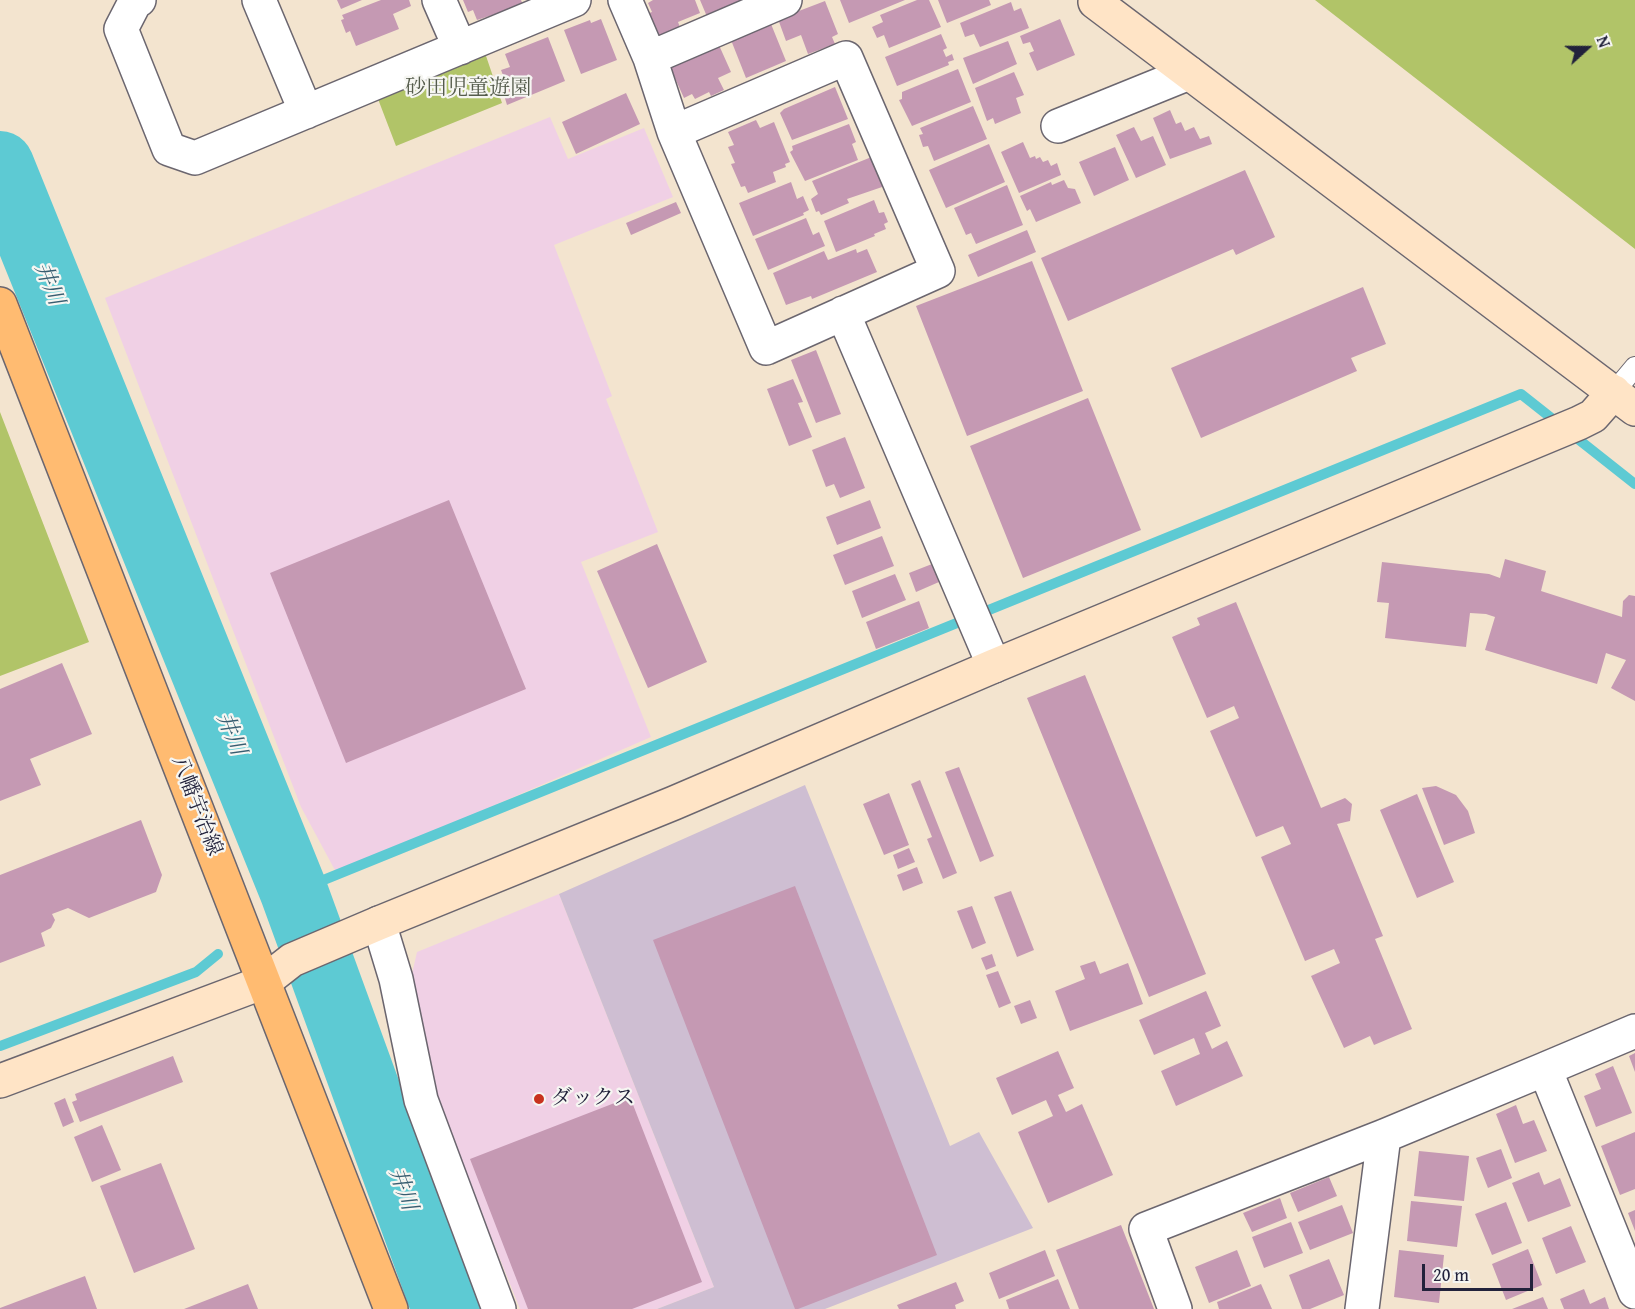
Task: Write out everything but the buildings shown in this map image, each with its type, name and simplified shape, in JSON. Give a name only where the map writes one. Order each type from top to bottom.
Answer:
[{"type":"main road","name":"八幡宇治線","points":[[0,304],[392,1309]]},
{"type":"street","points":[[139,0],[135,2],[121,29],[169,149],[195,158],[574,0]]},
{"type":"street","points":[[259,0],[306,112]]},
{"type":"street","points":[[439,0],[460,48]]},
{"type":"street","points":[[624,0],[650,57],[674,132],[766,348],[938,271],[846,58],[674,132]]},
{"type":"street","points":[[650,57],[785,0]]},
{"type":"street","points":[[0,1081],[264,982],[292,960],[674,803],[1625,401],[1095,1]]},
{"type":"street","points":[[1058,126],[1189,73]]},
{"type":"street","points":[[843,313],[994,666]]},
{"type":"street","points":[[370,927],[396,980],[421,1100],[500,1309]]},
{"type":"street","points":[[1175,1309],[1146,1229],[1384,1136],[1635,1031]]},
{"type":"street","points":[[1545,1069],[1635,1292]]},
{"type":"street","points":[[1362,1309],[1384,1136]]},
{"type":"lane","points":[[1625,401],[1635,367]]},
{"type":"shaded area","points":[[550,117],[568,159],[644,128],[673,197],[554,245],[612,396],[606,399],[658,532],[581,562],[651,737],[337,874],[301,807],[105,298]]},
{"type":"shaded area","points":[[805,785],[950,1146],[979,1132],[1033,1228],[825,1309],[657,1309],[714,1287],[559,894]]},
{"type":"shaded area","name":"ダックス","points":[[559,894],[714,1287],[657,1309],[520,1309],[448,1129],[428,1069],[412,974],[417,952]]},
{"type":"green space","points":[[1315,0],[1635,0],[1635,249]]},
{"type":"green space","name":"砂田児童遊園","points":[[485,53],[502,103],[396,146],[378,99]]},
{"type":"green space","points":[[0,412],[89,642],[0,676]]},
{"type":"waterway","name":"井川","points":[[0,165],[294,892],[446,1309]]},
{"type":"waterway","points":[[271,911],[294,892],[1521,394],[1635,484]]},
{"type":"waterway","points":[[0,1046],[196,972],[218,954]]},
{"type":"place","name":"ダックス","points":[[539,1099]]}]
